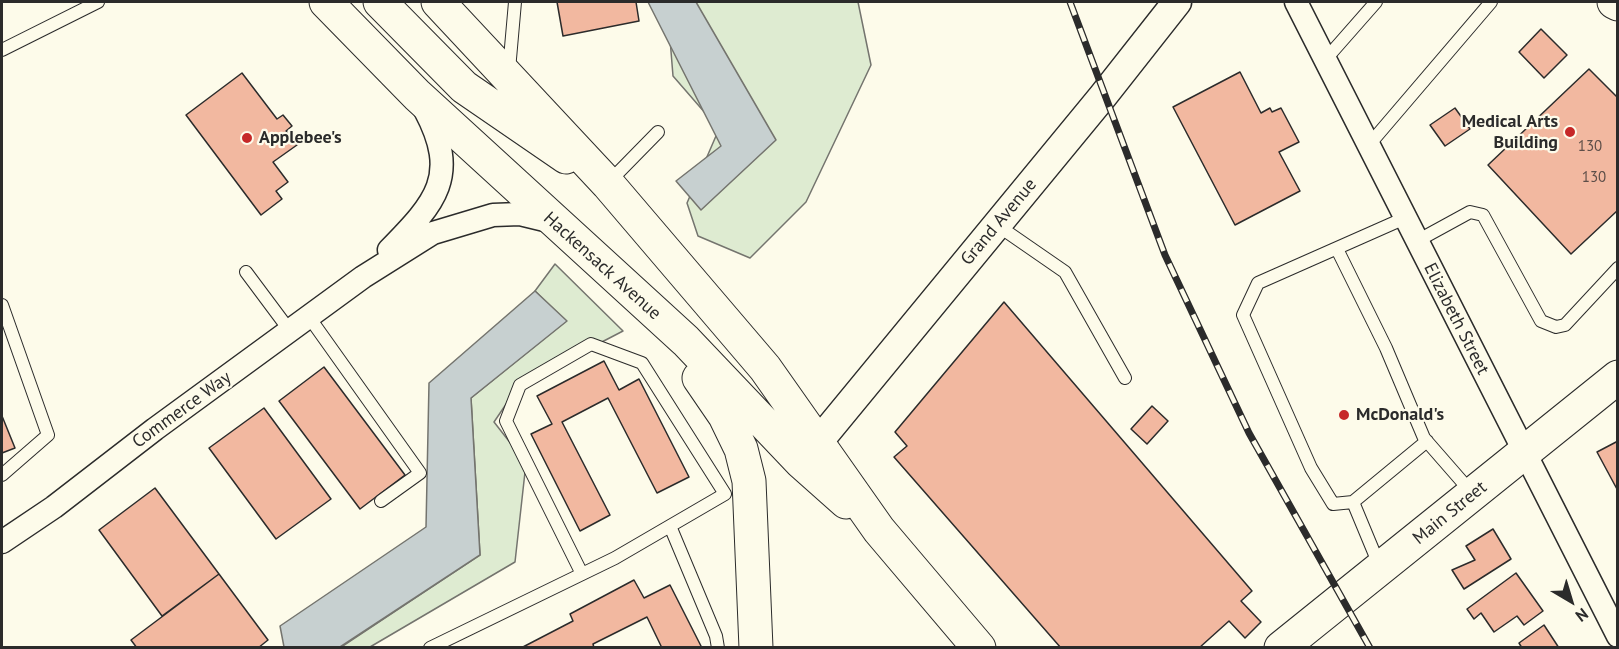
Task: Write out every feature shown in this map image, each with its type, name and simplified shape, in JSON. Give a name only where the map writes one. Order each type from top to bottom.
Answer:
[{"type":"main road","name":"Hackensack Avenue","points":[[326,2],[417,95],[553,222],[686,341],[801,462],[879,531]]},
{"type":"main road","points":[[380,2],[464,87],[507,119],[608,184]]},
{"type":"main road","name":"Hackensack Avenue","points":[[438,2],[608,184],[765,368],[819,441],[879,531],[979,648]]},
{"type":"main road","points":[[623,286],[690,366],[725,416],[741,449],[737,488],[756,648]]},
{"type":"main road","name":"Main Street","points":[[1281,648],[1617,377]]},
{"type":"street","name":"Grand Avenue","points":[[819,441],[1177,2]]},
{"type":"street","name":"Elizabeth Street","points":[[1296,2],[1617,636]]},
{"type":"street","name":"Commerce Way","points":[[363,277],[418,220],[439,186],[443,159],[439,137],[417,95]]},
{"type":"street","name":"Commerce Way","points":[[2,542],[54,507],[154,429],[363,277],[433,233],[493,215],[520,214],[553,222]]},
{"type":"lane","points":[[53,23],[81,2]]},
{"type":"lane","points":[[2,50],[98,2]]},
{"type":"lane","points":[[508,78],[515,2]]},
{"type":"lane","points":[[1325,60],[1376,2]]},
{"type":"lane","points":[[1368,146],[1491,2]]},
{"type":"lane","points":[[608,184],[658,132]]},
{"type":"lane","points":[[1417,241],[1470,213],[1484,215],[1541,321],[1556,327],[1565,325],[1617,268]]},
{"type":"lane","points":[[1405,218],[1258,283],[1243,315],[1311,468],[1333,504],[1353,502],[1426,441]]},
{"type":"lane","points":[[997,225],[1065,272],[1125,378]]},
{"type":"lane","points":[[1337,249],[1386,348],[1426,441],[1473,494]]},
{"type":"lane","points":[[246,272],[290,331]]},
{"type":"lane","points":[[2,305],[48,435],[2,475]]},
{"type":"lane","points":[[309,316],[420,473],[381,501]]},
{"type":"lane","points":[[430,648],[582,574],[737,488],[642,363],[591,344],[520,385],[506,421],[582,574]]},
{"type":"lane","points":[[1353,502],[1380,568]]},
{"type":"lane","points":[[670,526],[717,636],[718,648]]},
{"type":"green space","points":[[667,2],[858,2],[871,65],[806,202],[750,258],[698,236],[687,203],[719,129],[673,76]]},
{"type":"green space","points":[[555,264],[623,331],[519,385],[494,422],[526,463],[515,562],[370,647],[340,648],[480,555],[471,398],[566,321],[535,291]]},
{"type":"shaded area","points":[[648,2],[696,2],[776,140],[701,210],[676,181],[721,146]]},
{"type":"shaded area","points":[[535,291],[567,321],[471,398],[480,555],[340,647],[284,647],[280,626],[426,527],[429,383]]},
{"type":"building","points":[[557,2],[636,2],[639,21],[563,36]]},
{"type":"building","points":[[1541,29],[1567,55],[1544,78],[1519,52]]},
{"type":"building","name":"Medical Arts Building","points":[[1589,69],[1618,98],[1618,210],[1571,254],[1488,165]]},
{"type":"building","points":[[1240,72],[1261,113],[1270,108],[1272,112],[1281,108],[1299,142],[1279,152],[1300,191],[1235,225],[1173,107]]},
{"type":"building","name":"Applebee's","points":[[242,73],[277,119],[283,115],[292,126],[286,131],[297,145],[273,162],[288,182],[276,191],[282,199],[261,215],[186,115]]},
{"type":"building","points":[[1455,108],[1470,129],[1445,146],[1430,125]]},
{"type":"building","points":[[1004,302],[1252,591],[1241,601],[1261,622],[1245,638],[1229,621],[1199,648],[1061,648],[894,457],[907,446],[895,432]]},
{"type":"building","points":[[604,361],[619,390],[639,379],[689,477],[657,493],[608,398],[562,422],[610,515],[580,531],[531,434],[552,424],[537,396]]},
{"type":"building","points":[[324,367],[405,475],[360,509],[279,401]]},
{"type":"building","points":[[1152,406],[1168,421],[1147,444],[1131,429]]},
{"type":"building","points":[[264,408],[331,499],[276,539],[209,448]]},
{"type":"building","points":[[2,416],[15,448],[2,453]]},
{"type":"building","points":[[1618,441],[1618,491],[1597,452]]},
{"type":"building","points":[[155,488],[219,574],[162,616],[99,530]]},
{"type":"building","points":[[1493,529],[1511,559],[1464,589],[1452,570],[1475,560],[1466,546]]},
{"type":"building","points":[[1516,573],[1543,611],[1524,625],[1517,616],[1494,632],[1481,613],[1474,619],[1467,609]]},
{"type":"building","points":[[219,574],[268,640],[258,648],[137,648],[131,640]]},
{"type":"building","points":[[634,580],[644,598],[670,585],[702,648],[662,648],[647,617],[593,644],[594,648],[521,648],[573,621],[570,614]]},
{"type":"building","points":[[1544,625],[1559,648],[1522,648],[1519,643]]},
{"type":"railway","points":[[1070,2],[1165,255],[1249,433],[1370,648]]},
{"type":"place","name":"Medical Arts Building","points":[[1570,132]]},
{"type":"place","name":"Applebee's","points":[[247,138]]},
{"type":"place","name":"McDonald's","points":[[1344,415]]}]
